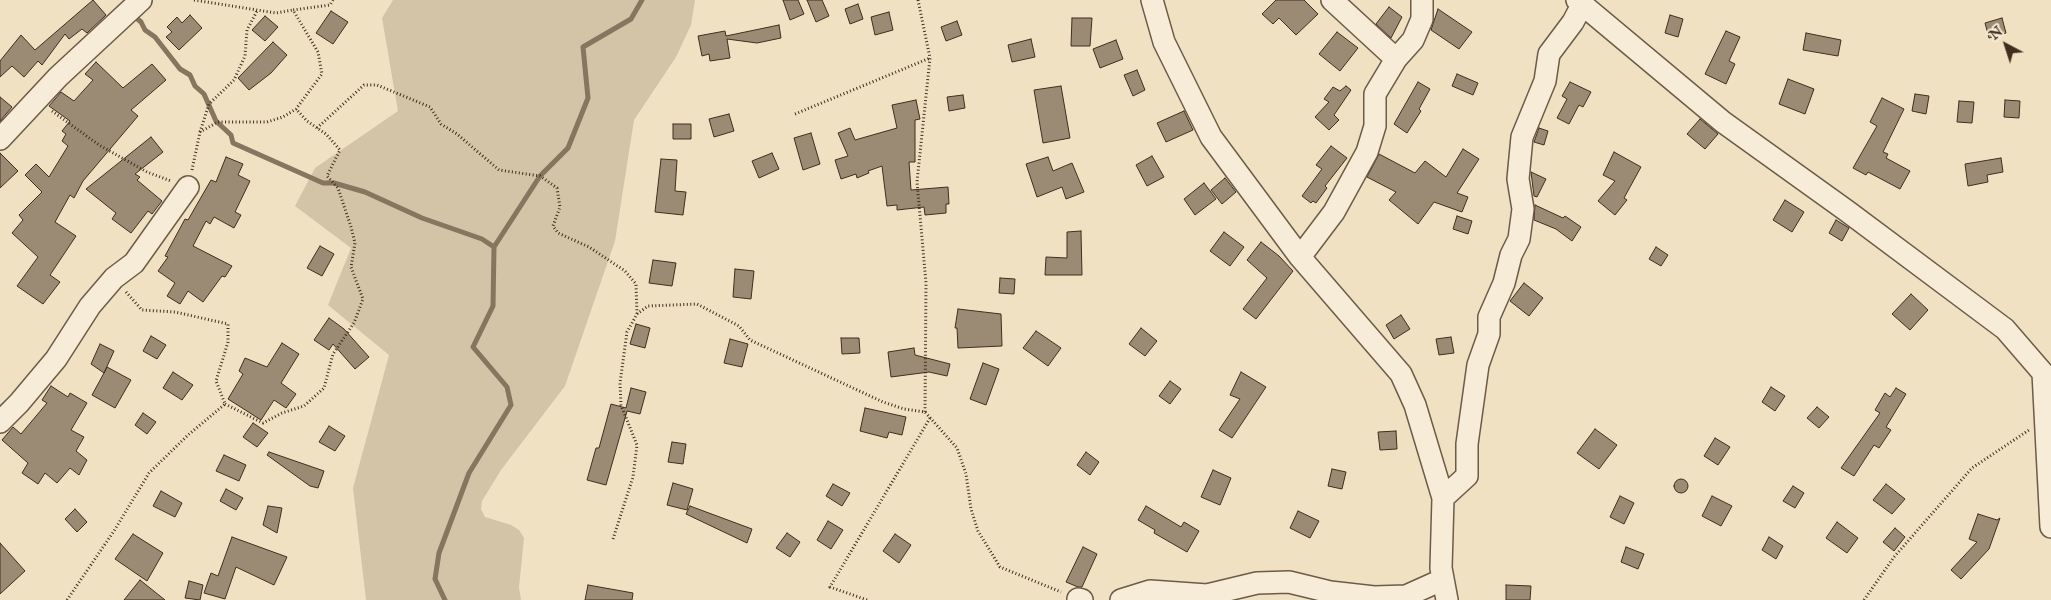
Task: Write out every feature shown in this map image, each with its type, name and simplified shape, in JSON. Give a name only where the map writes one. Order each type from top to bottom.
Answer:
[{"type":"street","points":[[0,140],[35,100],[141,0]]},
{"type":"street","points":[[1152,0],[1164,42],[1211,137],[1300,257],[1401,374],[1415,405],[1443,498],[1438,575],[1447,600]]},
{"type":"street","points":[[1332,0],[1396,58]]},
{"type":"street","points":[[1300,257],[1334,212],[1367,152],[1375,126],[1375,94],[1396,58],[1413,40],[1422,19],[1422,0]]},
{"type":"street","points":[[1443,498],[1467,476],[1467,444],[1478,365],[1489,334],[1489,317],[1519,239],[1523,209],[1518,179],[1522,137],[1545,81],[1549,54],[1573,22],[1580,3],[1723,122],[2005,329],[2043,372],[2051,527]]},
{"type":"street","points":[[0,422],[20,404],[56,359],[90,306],[114,278],[134,263],[188,187]]},
{"type":"street","points":[[1121,600],[1150,591],[1207,595],[1257,583],[1289,582],[1330,592],[1374,597],[1406,596],[1438,575]]},
{"type":"street","points":[[1418,600],[1438,575]]},
{"type":"path","points":[[194,0],[276,13],[330,5]]},
{"type":"path","points":[[326,0],[330,5]]},
{"type":"path","points":[[330,5],[333,0]]},
{"type":"path","points":[[918,0],[930,58],[917,182],[926,284],[925,412]]},
{"type":"path","points":[[200,132],[218,122],[267,122],[283,117],[296,109],[322,74],[318,52],[293,10]]},
{"type":"path","points":[[35,100],[99,145],[147,172],[188,187],[200,132],[209,104],[234,80],[245,56],[247,30],[257,11]]},
{"type":"path","points":[[795,114],[930,58]]},
{"type":"path","points":[[317,128],[364,85],[377,85],[430,107],[441,124],[458,134],[499,170],[540,176],[557,188],[560,207],[553,226],[558,233],[589,247],[625,271],[636,284],[637,314]]},
{"type":"path","points":[[114,278],[142,310],[176,312],[228,324],[228,342],[216,381],[225,404],[263,423],[282,413],[304,406],[324,388],[333,354],[354,323],[363,299],[351,267],[355,243],[351,227],[338,188],[327,176],[340,150],[326,134],[307,121],[296,109]]},
{"type":"path","points":[[613,539],[633,477],[637,445],[621,405],[620,383],[627,332],[637,314],[648,306],[697,304],[739,326],[750,340],[883,402],[904,409],[925,412],[957,448],[966,474],[971,509],[978,531],[1000,567],[1078,600]]},
{"type":"path","points":[[67,600],[114,531],[149,473],[188,434],[225,404]]},
{"type":"path","points":[[867,600],[830,587],[931,418]]},
{"type":"path","points":[[1864,600],[1894,557],[1972,468],[2046,418]]},
{"type":"shaded area","points":[[393,0],[695,0],[691,25],[676,57],[634,120],[615,241],[565,386],[501,470],[482,501],[481,509],[485,517],[511,525],[519,530],[524,538],[519,587],[521,600],[366,600],[353,488],[389,355],[328,305],[351,248],[295,206],[315,168],[398,111],[382,18]]},
{"type":"building","points":[[93,0],[106,15],[87,33],[82,29],[69,39],[65,34],[42,65],[38,61],[24,77],[12,66],[0,77],[0,61],[21,35],[35,50]]},
{"type":"building","points":[[783,0],[798,0],[804,14],[790,20]]},
{"type":"building","points":[[807,0],[822,0],[829,16],[816,22]]},
{"type":"building","points":[[1276,0],[1304,0],[1318,14],[1296,35],[1279,18],[1273,24],[1262,14]]},
{"type":"building","points":[[858,4],[863,19],[850,24],[845,9]]},
{"type":"building","points":[[1389,7],[1402,17],[1391,38],[1376,24]]},
{"type":"building","points":[[1438,9],[1472,32],[1459,49],[1431,30]]},
{"type":"building","points":[[331,11],[348,22],[333,44],[316,33]]},
{"type":"building","points":[[889,12],[893,30],[875,35],[871,17]]},
{"type":"building","points":[[190,15],[202,28],[179,50],[166,37],[172,32],[167,27],[177,17],[182,23]]},
{"type":"building","points":[[1670,15],[1683,19],[1678,37],[1665,33]]},
{"type":"building","points":[[265,16],[278,27],[265,41],[252,30]]},
{"type":"building","points":[[1072,18],[1092,18],[1090,46],[1071,46]]},
{"type":"building","points":[[2002,18],[2006,33],[1989,38],[1985,23]]},
{"type":"building","points":[[957,21],[962,35],[946,41],[941,27]]},
{"type":"building","points":[[779,25],[781,38],[757,43],[727,39],[730,58],[710,61],[709,54],[702,56],[698,36],[725,31],[726,36]]},
{"type":"building","points":[[1726,31],[1740,37],[1729,61],[1735,64],[1726,84],[1705,74]]},
{"type":"building","points":[[1337,32],[1358,48],[1340,71],[1319,54]]},
{"type":"building","points":[[1806,33],[1841,40],[1838,56],[1803,50]]},
{"type":"building","points":[[1031,39],[1035,57],[1012,62],[1008,45]]},
{"type":"building","points":[[1116,40],[1123,59],[1100,68],[1093,49]]},
{"type":"building","points":[[273,42],[287,55],[271,73],[249,90],[238,78]]},
{"type":"building","points":[[96,62],[123,88],[152,64],[166,80],[131,110],[138,116],[83,181],[74,198],[70,195],[55,222],[76,236],[50,275],[60,282],[43,304],[17,286],[38,257],[12,233],[23,220],[19,215],[42,192],[25,175],[36,164],[49,177],[68,146],[62,141],[66,134],[62,131],[70,121],[49,106],[61,92],[74,101],[93,80],[85,74]]},
{"type":"building","points":[[1137,70],[1145,90],[1133,96],[1124,75]]},
{"type":"building","points":[[1457,74],[1478,83],[1473,95],[1452,86]]},
{"type":"building","points":[[1788,79],[1814,89],[1805,114],[1779,104]]},
{"type":"building","points":[[1418,82],[1430,89],[1419,109],[1421,111],[1407,133],[1394,124]]},
{"type":"building","points":[[1570,82],[1591,92],[1583,107],[1579,105],[1569,124],[1557,118],[1567,99],[1562,96]]},
{"type":"building","points":[[1061,86],[1070,138],[1043,143],[1034,90]]},
{"type":"building","points":[[1346,86],[1351,90],[1334,115],[1339,120],[1329,130],[1315,117],[1329,102],[1324,99],[1333,87],[1340,91]]},
{"type":"building","points":[[1915,94],[1929,96],[1926,114],[1912,111]]},
{"type":"building","points":[[963,95],[965,108],[949,111],[947,97]]},
{"type":"building","points":[[0,97],[12,107],[0,121]]},
{"type":"building","points":[[1882,98],[1904,109],[1883,152],[1888,154],[1886,158],[1910,171],[1900,189],[1868,172],[1866,175],[1853,168],[1877,126],[1870,122]]},
{"type":"building","points":[[916,100],[920,119],[915,120],[915,162],[909,162],[911,190],[948,187],[949,204],[946,204],[946,213],[925,215],[924,207],[897,210],[897,205],[887,206],[882,166],[868,171],[869,173],[857,178],[856,174],[841,179],[835,160],[848,156],[838,133],[850,128],[855,140],[897,128],[892,105]]},
{"type":"building","points":[[2005,100],[2020,101],[2019,118],[2004,117]]},
{"type":"building","points":[[1959,101],[1974,102],[1972,123],[1957,122]]},
{"type":"building","points":[[1184,111],[1193,130],[1166,142],[1157,123]]},
{"type":"building","points":[[729,114],[734,131],[714,137],[709,119]]},
{"type":"building","points":[[1700,119],[1718,134],[1705,149],[1687,134]]},
{"type":"building","points":[[673,124],[691,124],[691,139],[673,139]]},
{"type":"building","points":[[1539,128],[1548,131],[1544,145],[1534,142]]},
{"type":"building","points":[[811,133],[820,164],[803,170],[794,138]]},
{"type":"building","points":[[151,137],[163,152],[135,174],[140,177],[137,180],[162,201],[152,214],[148,211],[131,233],[112,219],[116,213],[86,189]]},
{"type":"building","points":[[1331,146],[1347,158],[1325,186],[1327,188],[1316,203],[1313,201],[1311,203],[1302,196],[1322,169],[1316,165]]},
{"type":"building","points":[[1463,149],[1479,159],[1457,193],[1468,197],[1462,212],[1434,202],[1418,224],[1389,200],[1396,192],[1367,177],[1379,154],[1415,173],[1425,161],[1446,177]]},
{"type":"building","points":[[1614,152],[1641,167],[1624,198],[1627,200],[1615,215],[1598,201],[1615,181],[1603,175]]},
{"type":"building","points":[[0,153],[18,171],[0,188]]},
{"type":"building","points":[[772,153],[779,169],[759,178],[752,161]]},
{"type":"building","points":[[1152,156],[1164,177],[1147,186],[1136,165]]},
{"type":"building","points":[[226,157],[243,164],[238,175],[250,181],[235,212],[241,215],[234,228],[214,217],[210,224],[206,221],[193,246],[232,266],[225,277],[222,276],[203,302],[188,291],[180,304],[167,296],[175,283],[158,271],[168,257],[165,256],[185,219],[188,220],[211,180],[216,182]]},
{"type":"building","points":[[1048,157],[1053,171],[1072,163],[1084,192],[1066,199],[1062,187],[1037,197],[1026,164]]},
{"type":"building","points":[[2001,158],[2003,172],[1987,175],[1988,182],[1968,186],[1965,164]]},
{"type":"building","points":[[661,159],[677,160],[675,191],[686,192],[683,215],[655,212]]},
{"type":"building","points":[[1531,172],[1546,179],[1537,197],[1534,196]]},
{"type":"building","points":[[1225,178],[1236,192],[1222,204],[1211,190]]},
{"type":"building","points":[[1204,183],[1216,199],[1195,215],[1184,199]]},
{"type":"building","points":[[1785,200],[1804,212],[1792,232],[1773,220]]},
{"type":"building","points":[[1535,205],[1563,218],[1565,216],[1581,227],[1572,241],[1556,229],[1534,220]]},
{"type":"building","points":[[1457,216],[1472,221],[1468,234],[1453,229]]},
{"type":"building","points":[[1836,220],[1849,228],[1842,241],[1829,233]]},
{"type":"building","points":[[1081,231],[1082,275],[1045,275],[1046,257],[1067,258],[1067,232]]},
{"type":"building","points":[[1224,232],[1244,247],[1230,266],[1210,251]]},
{"type":"building","points":[[1261,242],[1279,256],[1293,271],[1256,319],[1243,309],[1267,278],[1247,260]]},
{"type":"building","points":[[320,246],[334,254],[322,276],[307,268]]},
{"type":"building","points":[[1656,247],[1668,255],[1661,266],[1649,259]]},
{"type":"building","points":[[653,260],[676,263],[672,286],[649,283]]},
{"type":"building","points":[[735,269],[754,271],[751,299],[733,297]]},
{"type":"building","points":[[1000,278],[1015,279],[1014,294],[999,293]]},
{"type":"building","points":[[1524,283],[1543,298],[1529,316],[1510,301]]},
{"type":"building","points":[[1911,294],[1928,310],[1910,330],[1892,314]]},
{"type":"building","points":[[958,309],[1001,314],[1002,346],[958,348],[957,328],[955,328]]},
{"type":"building","points":[[1401,315],[1410,329],[1394,339],[1386,325]]},
{"type":"building","points":[[329,318],[344,329],[369,357],[355,369],[333,344],[329,350],[314,340]]},
{"type":"building","points":[[636,324],[650,328],[645,348],[630,344]]},
{"type":"building","points":[[1141,328],[1157,341],[1145,356],[1129,344]]},
{"type":"building","points":[[1036,331],[1061,348],[1048,366],[1023,348]]},
{"type":"building","points":[[151,336],[166,345],[157,359],[143,351]]},
{"type":"building","points":[[1451,337],[1454,353],[1439,355],[1436,339]]},
{"type":"building","points":[[841,338],[859,338],[860,353],[842,354]]},
{"type":"building","points":[[730,339],[748,344],[742,367],[724,363]]},
{"type":"building","points":[[282,343],[299,354],[281,383],[296,394],[286,408],[274,400],[261,420],[228,399],[243,374],[239,371],[245,358],[267,367]]},
{"type":"building","points":[[100,344],[114,351],[104,373],[91,364]]},
{"type":"building","points":[[914,348],[915,355],[950,364],[947,376],[929,372],[891,377],[888,352]]},
{"type":"building","points":[[983,363],[999,369],[986,405],[970,399]]},
{"type":"building","points":[[107,367],[131,380],[115,408],[92,395]]},
{"type":"building","points":[[173,372],[193,385],[182,400],[163,388]]},
{"type":"building","points":[[1241,372],[1266,387],[1232,438],[1219,430],[1240,399],[1230,395]]},
{"type":"building","points":[[1170,381],[1181,389],[1170,404],[1159,396]]},
{"type":"building","points":[[51,386],[68,397],[70,393],[87,403],[71,430],[84,437],[76,451],[87,460],[79,475],[70,468],[57,483],[45,473],[38,484],[22,473],[28,463],[2,440],[13,427],[21,434],[47,403],[42,400]]},
{"type":"building","points":[[1771,387],[1785,396],[1775,411],[1762,402]]},
{"type":"building","points":[[631,388],[646,392],[640,414],[627,411],[606,485],[587,480],[596,448],[599,448],[611,404],[626,408]]},
{"type":"building","points":[[1896,388],[1906,394],[1886,427],[1891,430],[1879,448],[1874,445],[1854,476],[1841,468],[1880,413],[1875,410],[1885,393],[1890,397]]},
{"type":"building","points":[[1817,407],[1829,417],[1819,428],[1807,418]]},
{"type":"building","points":[[865,408],[906,417],[902,435],[889,432],[887,438],[860,431]]},
{"type":"building","points":[[143,413],[156,422],[147,434],[135,425]]},
{"type":"building","points":[[253,423],[268,433],[257,447],[243,437]]},
{"type":"building","points":[[329,426],[345,436],[335,451],[319,442]]},
{"type":"building","points":[[1595,429],[1617,445],[1599,469],[1577,453]]},
{"type":"building","points":[[1396,431],[1397,449],[1380,450],[1378,432]]},
{"type":"building","points":[[1715,438],[1730,447],[1718,465],[1704,456]]},
{"type":"building","points":[[672,442],[686,444],[683,464],[668,462]]},
{"type":"building","points":[[269,452],[324,471],[318,488],[310,486],[267,455]]},
{"type":"building","points":[[1086,452],[1099,462],[1090,475],[1077,465]]},
{"type":"building","points":[[224,455],[246,465],[239,481],[216,471]]},
{"type":"building","points":[[1332,469],[1346,472],[1342,489],[1328,486]]},
{"type":"building","points":[[1213,470],[1231,478],[1220,505],[1201,497]]},
{"type":"building","points":[[1678,479],[1684,479],[1688,486],[1684,493],[1678,493],[1674,489],[1674,483]]},
{"type":"building","points":[[673,483],[693,489],[687,510],[667,505]]},
{"type":"building","points":[[833,484],[850,493],[842,506],[826,496]]},
{"type":"building","points":[[1886,484],[1905,499],[1892,514],[1873,500]]},
{"type":"building","points":[[1793,486],[1804,493],[1795,508],[1783,501]]},
{"type":"building","points":[[226,489],[243,498],[236,510],[220,501]]},
{"type":"building","points":[[161,491],[182,503],[175,517],[153,506]]},
{"type":"building","points":[[1620,496],[1634,503],[1624,524],[1610,517]]},
{"type":"building","points":[[1712,496],[1732,506],[1721,526],[1702,516]]},
{"type":"building","points":[[268,506],[282,508],[277,533],[263,525]]},
{"type":"building","points":[[690,506],[752,529],[747,543],[686,514]]},
{"type":"building","points":[[1146,506],[1181,527],[1184,522],[1199,531],[1187,552],[1154,533],[1155,530],[1138,520]]},
{"type":"building","points":[[75,509],[87,522],[77,532],[65,519]]},
{"type":"building","points":[[1298,511],[1319,521],[1310,538],[1290,528]]},
{"type":"building","points":[[1978,514],[1997,520],[2000,518],[1989,549],[1961,579],[1951,570],[1977,542],[1969,539]]},
{"type":"building","points":[[828,521],[843,530],[831,549],[817,540]]},
{"type":"building","points":[[1837,522],[1858,538],[1847,553],[1826,538]]},
{"type":"building","points":[[1895,528],[1905,537],[1894,551],[1883,542]]},
{"type":"building","points":[[787,533],[800,542],[790,557],[776,548]]},
{"type":"building","points":[[133,534],[163,553],[147,581],[115,559]]},
{"type":"building","points":[[895,534],[911,545],[899,563],[883,551]]},
{"type":"building","points":[[232,537],[287,557],[274,585],[236,567],[225,599],[204,593],[211,573],[218,576]]},
{"type":"building","points":[[1769,537],[1783,546],[1776,559],[1762,550]]},
{"type":"building","points":[[0,543],[25,571],[0,594]]},
{"type":"building","points":[[1083,547],[1097,554],[1082,587],[1078,587],[1066,582]]},
{"type":"building","points":[[1626,547],[1644,554],[1638,569],[1621,562]]},
{"type":"building","points":[[140,580],[165,600],[124,600]]},
{"type":"building","points":[[189,581],[203,585],[200,600],[185,598]]},
{"type":"building","points":[[588,585],[633,593],[632,600],[585,600]]},
{"type":"building","points":[[1506,585],[1531,586],[1530,600],[1506,600]]},
{"type":"waterway","points":[[445,600],[435,579],[439,553],[469,473],[511,405],[507,387],[473,347],[493,306],[494,247],[540,176],[568,148],[588,98],[583,47],[631,19],[642,0]]},
{"type":"waterway","points":[[133,15],[141,22],[145,30],[155,37],[180,69],[190,75],[195,86],[204,94],[216,121],[231,135],[233,143],[323,183],[334,183],[365,192],[422,218],[482,239],[494,247]]}]
